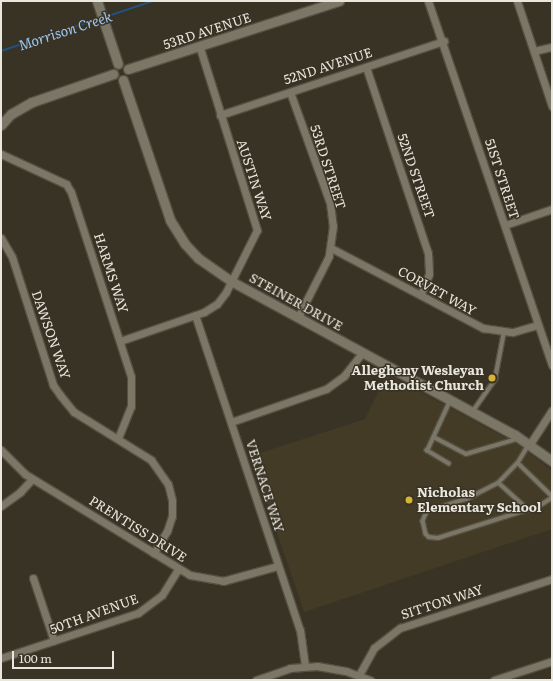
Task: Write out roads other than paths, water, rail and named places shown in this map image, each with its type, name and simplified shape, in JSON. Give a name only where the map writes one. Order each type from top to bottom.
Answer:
[{"type":"street","name":"53RD AVENUE","points":[[128,69],[200,48],[339,1]]},
{"type":"street","name":"51ST STREET","points":[[428,1],[444,41],[537,325],[552,366]]},
{"type":"street","points":[[517,1],[552,106]]},
{"type":"street","points":[[98,3],[118,64]]},
{"type":"street","name":"52ND AVENUE","points":[[220,115],[444,41]]},
{"type":"street","points":[[534,51],[552,47]]},
{"type":"street","name":"AUSTIN WAY","points":[[120,340],[195,315],[217,304],[231,282],[257,230],[200,48]]},
{"type":"street","points":[[112,74],[115,78],[123,80],[128,69],[126,66],[118,64]]},
{"type":"street","points":[[112,74],[113,68],[118,64]]},
{"type":"street","name":"52ND STREET","points":[[366,67],[428,253],[429,274],[421,294]]},
{"type":"street","points":[[1,125],[11,114],[32,102],[112,74]]},
{"type":"street","name":"STEINER DRIVE","points":[[123,80],[170,220],[186,244],[198,258],[231,282],[520,438],[552,461]]},
{"type":"street","name":"53RD STREET","points":[[290,92],[330,203],[333,226],[331,248],[298,317]]},
{"type":"street","name":"HARMS WAY","points":[[1,154],[68,187],[120,340],[132,391],[128,420],[118,439]]},
{"type":"street","points":[[505,225],[552,209]]},
{"type":"street","name":"DAWSON WAY","points":[[1,238],[12,257],[53,385],[74,412],[150,460],[164,477],[171,492],[173,508],[170,524],[154,553]]},
{"type":"street","name":"CORVET WAY","points":[[331,248],[421,294],[476,326],[504,332],[537,325]]},
{"type":"street","name":"VERNACE WAY","points":[[195,315],[300,630],[305,666]]},
{"type":"street","points":[[231,422],[326,390],[344,376],[362,353]]},
{"type":"street","points":[[530,444],[552,410]]},
{"type":"street","name":"PRENTISS DRIVE","points":[[1,450],[12,463],[32,478],[178,569],[204,579],[223,581],[278,566]]},
{"type":"street","points":[[1,506],[20,492],[32,478]]},
{"type":"street","name":"50TH AVENUE","points":[[1,658],[145,610],[162,595],[178,569]]},
{"type":"street","points":[[33,578],[54,641]]},
{"type":"street","name":"SITTON WAY","points":[[359,675],[374,648],[400,628],[552,580]]},
{"type":"street","points":[[494,680],[552,661]]},
{"type":"street","points":[[256,680],[283,670],[305,666],[332,667],[370,680]]},
{"type":"lane","points":[[472,412],[495,379],[504,332]]},
{"type":"lane","points":[[449,464],[427,450],[450,401]]},
{"type":"lane","points":[[434,437],[466,454],[520,438]]},
{"type":"lane","points":[[518,463],[552,497],[539,506],[438,538],[429,538],[426,534],[422,521],[428,512],[472,497],[498,483],[518,463],[530,444]]},
{"type":"lane","points":[[498,483],[528,509]]},
{"type":"waterway","name":"Morrison Creek","points":[[105,17],[153,1]]},
{"type":"waterway","name":"Morrison Creek","points":[[1,51],[101,18]]},
{"type":"place","name":"Allegheny Wesleyan Methodist Church","points":[[492,378]]},
{"type":"place","name":"Nicholas Elementary School","points":[[409,500]]}]
